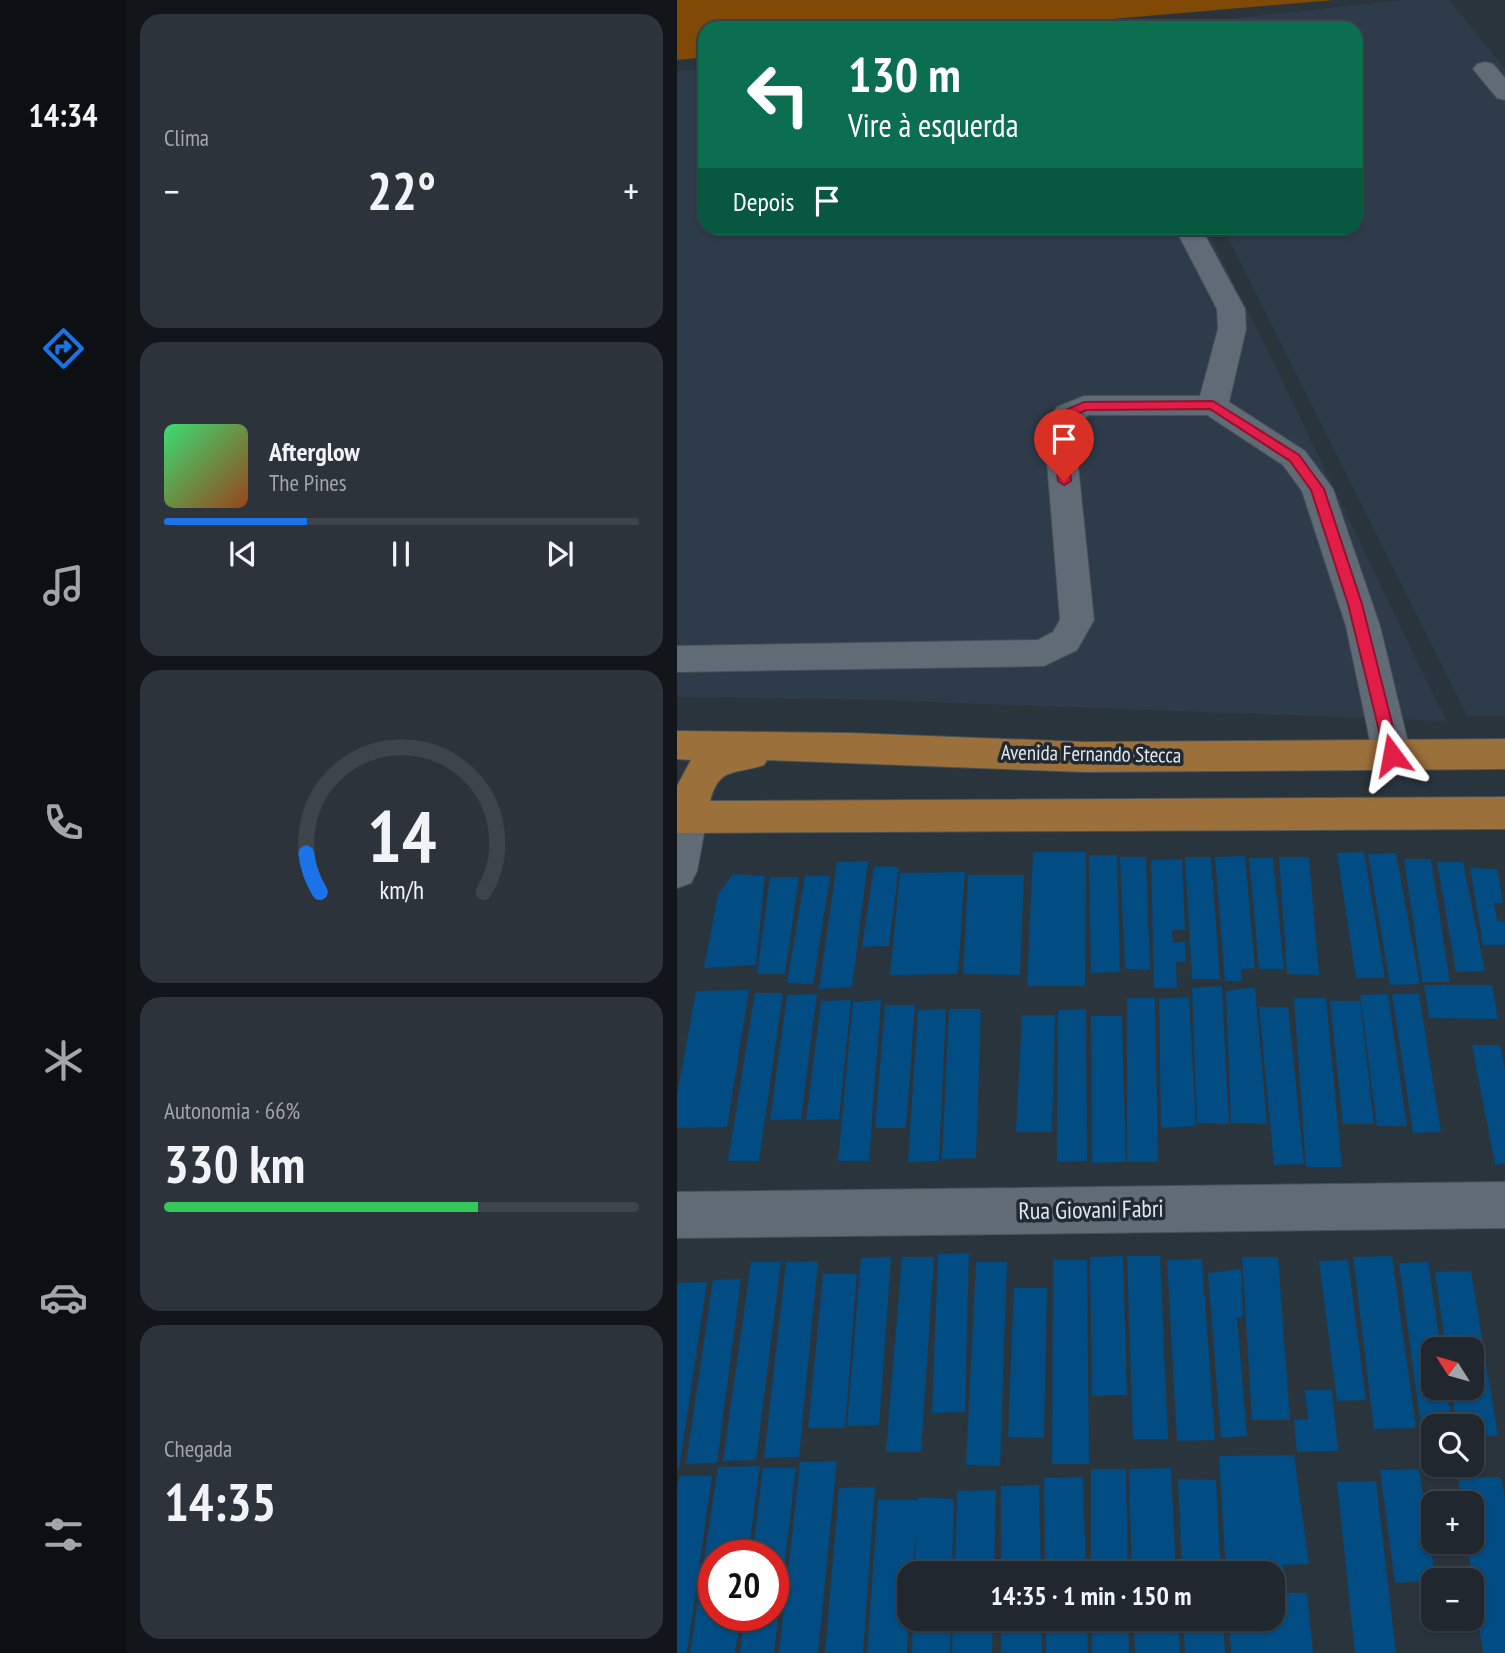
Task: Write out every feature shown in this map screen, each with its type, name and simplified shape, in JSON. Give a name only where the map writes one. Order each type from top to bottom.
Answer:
[{"type":"main road","name":"Avenida Fernando Stecca","points":[[677,745],[851,747],[1085,757],[1505,754]]},
{"type":"main road","points":[[851,747],[729,757],[709,765],[694,786],[683,817],[1505,813]]},
{"type":"street","points":[[1485,69],[1505,93]]},
{"type":"street","points":[[1192,235],[1231,309],[1232,329],[1213,405]]},
{"type":"street","points":[[677,659],[1044,653],[1065,641],[1077,620],[1059,425],[1068,414],[1084,406],[1213,405],[1294,458],[1317,489],[1363,626],[1392,755]]},
{"type":"street","points":[[677,871],[683,817]]},
{"type":"street","name":"Rua Giovani Fabri","points":[[677,1215],[1505,1205]]},
{"type":"shaded area","points":[[677,0],[1334,0],[1089,21],[698,21],[698,58],[677,60]]},
{"type":"shaded area","points":[[1402,0],[1449,0],[1505,69],[1505,716],[1467,716],[1226,235],[1363,235],[1363,21],[1210,21]]},
{"type":"shaded area","points":[[698,70],[698,235],[1210,235],[1446,721],[875,700],[677,697],[677,71]]},
{"type":"building","points":[[1033,852],[1086,852],[1085,986],[1027,986]]},
{"type":"building","points":[[1364,852],[1385,978],[1356,978],[1337,853]]},
{"type":"building","points":[[1396,853],[1420,984],[1390,985],[1368,854]]},
{"type":"building","points":[[1089,855],[1117,855],[1120,972],[1091,973]]},
{"type":"building","points":[[1245,856],[1255,968],[1241,969],[1242,981],[1225,981],[1215,857]]},
{"type":"building","points":[[1120,857],[1146,857],[1150,970],[1125,969]]},
{"type":"building","points":[[1185,857],[1211,857],[1220,979],[1192,979]]},
{"type":"building","points":[[1279,857],[1309,857],[1319,975],[1287,974]]},
{"type":"building","points":[[1249,858],[1273,858],[1284,969],[1259,969]]},
{"type":"building","points":[[1182,859],[1185,930],[1172,930],[1173,943],[1185,942],[1186,962],[1176,962],[1177,988],[1154,988],[1151,860]]},
{"type":"building","points":[[1404,859],[1431,859],[1450,982],[1422,982]]},
{"type":"building","points":[[868,861],[852,987],[819,989],[837,862]]},
{"type":"building","points":[[1437,862],[1463,862],[1485,971],[1456,972]]},
{"type":"building","points":[[874,866],[899,867],[889,946],[862,947]]},
{"type":"building","points":[[1470,868],[1497,869],[1503,903],[1494,903],[1497,920],[1505,922],[1505,945],[1483,945]]},
{"type":"building","points":[[965,872],[958,974],[890,975],[900,873]]},
{"type":"building","points":[[733,874],[765,876],[756,965],[704,968],[718,894]]},
{"type":"building","points":[[968,875],[1024,875],[1020,975],[963,974]]},
{"type":"building","points":[[805,876],[830,876],[813,984],[787,983]]},
{"type":"building","points":[[770,877],[799,877],[785,974],[757,974]]},
{"type":"building","points":[[1424,985],[1492,985],[1498,1019],[1429,1018]]},
{"type":"building","points":[[1222,986],[1229,1124],[1197,1123],[1192,988]]},
{"type":"building","points":[[1255,987],[1267,1124],[1231,1123],[1226,991]]},
{"type":"building","points":[[749,990],[727,1127],[677,1128],[677,1096],[696,991]]},
{"type":"building","points":[[755,993],[783,993],[759,1161],[728,1161]]},
{"type":"building","points":[[817,994],[801,1119],[770,1120],[787,995]]},
{"type":"building","points":[[1388,994],[1407,1126],[1377,1126],[1360,995]]},
{"type":"building","points":[[1392,994],[1419,994],[1441,1132],[1413,1133]]},
{"type":"building","points":[[1189,997],[1196,1126],[1161,1128],[1159,999]]},
{"type":"building","points":[[1127,998],[1155,998],[1158,1162],[1127,1162]]},
{"type":"building","points":[[1294,998],[1326,998],[1342,1167],[1306,1167]]},
{"type":"building","points":[[851,1000],[839,1119],[806,1120],[821,1001]]},
{"type":"building","points":[[881,1000],[869,1161],[838,1161],[853,1002]]},
{"type":"building","points":[[1330,1001],[1360,1001],[1374,1124],[1343,1124]]},
{"type":"building","points":[[885,1005],[915,1005],[906,1128],[875,1128]]},
{"type":"building","points":[[1259,1007],[1288,1007],[1304,1164],[1274,1165]]},
{"type":"building","points":[[946,1009],[939,1161],[908,1162],[918,1010]]},
{"type":"building","points":[[949,1009],[981,1009],[976,1158],[942,1159]]},
{"type":"building","points":[[1086,1009],[1087,1161],[1057,1162],[1058,1010]]},
{"type":"building","points":[[1022,1015],[1055,1015],[1052,1132],[1016,1132]]},
{"type":"building","points":[[1091,1016],[1122,1016],[1126,1162],[1092,1163]]},
{"type":"building","points":[[1472,1045],[1500,1045],[1505,1069],[1505,1164],[1495,1165]]},
{"type":"building","points":[[969,1253],[965,1412],[932,1413],[938,1254]]},
{"type":"building","points":[[1123,1256],[1127,1395],[1092,1396],[1090,1257]]},
{"type":"building","points":[[1127,1256],[1160,1256],[1168,1439],[1133,1439]]},
{"type":"building","points":[[1392,1256],[1416,1428],[1374,1429],[1353,1257]]},
{"type":"building","points":[[891,1257],[879,1425],[847,1426],[861,1258]]},
{"type":"building","points":[[902,1257],[934,1257],[921,1452],[886,1452]]},
{"type":"building","points":[[1242,1257],[1278,1257],[1290,1420],[1252,1420]]},
{"type":"building","points":[[1202,1259],[1215,1440],[1177,1441],[1167,1260]]},
{"type":"building","points":[[1053,1260],[1087,1260],[1089,1464],[1052,1464]]},
{"type":"building","points":[[1348,1260],[1366,1400],[1337,1401],[1319,1261]]},
{"type":"building","points":[[818,1261],[799,1457],[764,1458],[786,1262]]},
{"type":"building","points":[[751,1262],[781,1262],[756,1460],[723,1461]]},
{"type":"building","points":[[976,1262],[1007,1262],[1000,1466],[966,1465]]},
{"type":"building","points":[[1428,1262],[1439,1337],[1421,1337],[1421,1400],[1448,1400],[1450,1414],[1421,1414],[1421,1426],[1399,1263]]},
{"type":"building","points":[[1241,1269],[1243,1317],[1237,1318],[1247,1436],[1221,1438],[1208,1273]]},
{"type":"building","points":[[1471,1271],[1482,1337],[1444,1337],[1435,1272]]},
{"type":"building","points":[[823,1274],[857,1274],[845,1428],[808,1428]]},
{"type":"building","points":[[741,1279],[717,1463],[686,1464],[713,1280]]},
{"type":"building","points":[[707,1282],[679,1469],[677,1469],[677,1283]]},
{"type":"building","points":[[1014,1288],[1047,1288],[1044,1438],[1008,1437]]},
{"type":"building","points":[[1484,1350],[1498,1436],[1484,1436],[1484,1414],[1455,1414],[1453,1400],[1484,1400]]},
{"type":"building","points":[[1305,1390],[1332,1390],[1338,1451],[1297,1452],[1294,1420],[1308,1419]]},
{"type":"building","points":[[1294,1455],[1309,1564],[1285,1565],[1285,1561],[1225,1561],[1219,1456]]},
{"type":"building","points":[[837,1461],[818,1653],[779,1653],[781,1631],[789,1631],[789,1562],[800,1462]]},
{"type":"building","points":[[760,1466],[750,1540],[707,1540],[718,1467]]},
{"type":"building","points":[[763,1468],[796,1468],[787,1540],[754,1540]]},
{"type":"building","points":[[1171,1468],[1175,1561],[1132,1561],[1129,1469]]},
{"type":"building","points":[[1091,1469],[1126,1469],[1128,1561],[1091,1561]]},
{"type":"building","points":[[1419,1469],[1422,1491],[1421,1554],[1432,1554],[1434,1568],[1421,1568],[1421,1581],[1395,1583],[1380,1470]]},
{"type":"building","points":[[679,1476],[712,1476],[703,1540],[698,1540],[698,1575],[687,1653],[677,1653]]},
{"type":"building","points":[[1083,1477],[1086,1561],[1045,1561],[1044,1478]]},
{"type":"building","points":[[1501,1477],[1505,1498],[1505,1653],[1483,1653],[1480,1631],[1484,1631],[1484,1568],[1471,1568],[1469,1554],[1484,1554],[1484,1491],[1460,1491],[1458,1478]]},
{"type":"building","points":[[1178,1479],[1216,1480],[1220,1561],[1181,1561]]},
{"type":"building","points":[[1376,1481],[1396,1653],[1355,1653],[1337,1482]]},
{"type":"building","points":[[1039,1485],[1041,1561],[1001,1561],[1001,1486]]},
{"type":"building","points":[[875,1487],[863,1653],[825,1653],[839,1488]]},
{"type":"building","points":[[996,1490],[994,1561],[955,1561],[957,1491]]},
{"type":"building","points":[[918,1497],[954,1499],[952,1561],[915,1561],[916,1526],[914,1561],[897,1561],[897,1631],[908,1631],[907,1653],[867,1653],[878,1500],[918,1500]]},
{"type":"building","points":[[1285,1593],[1307,1593],[1313,1653],[1231,1653],[1230,1631],[1285,1631]]},
{"type":"building","points":[[698,1600],[698,1631],[738,1631],[735,1653],[690,1653]]},
{"type":"building","points":[[743,1631],[777,1631],[774,1653],[740,1653]]},
{"type":"building","points":[[913,1631],[951,1631],[950,1653],[912,1653]]},
{"type":"building","points":[[953,1631],[993,1631],[992,1653],[952,1653]]},
{"type":"building","points":[[1001,1631],[1041,1631],[1042,1653],[1001,1653]]},
{"type":"building","points":[[1046,1631],[1087,1631],[1088,1653],[1046,1653]]},
{"type":"building","points":[[1092,1631],[1128,1631],[1129,1653],[1092,1653]]},
{"type":"building","points":[[1134,1631],[1179,1631],[1180,1653],[1135,1653]]},
{"type":"building","points":[[1184,1631],[1224,1631],[1225,1653],[1185,1653]]},
{"type":"route","points":[[1064,481],[1059,425],[1068,414],[1084,406],[1213,405],[1294,458],[1317,489],[1363,626],[1392,755]]}]
